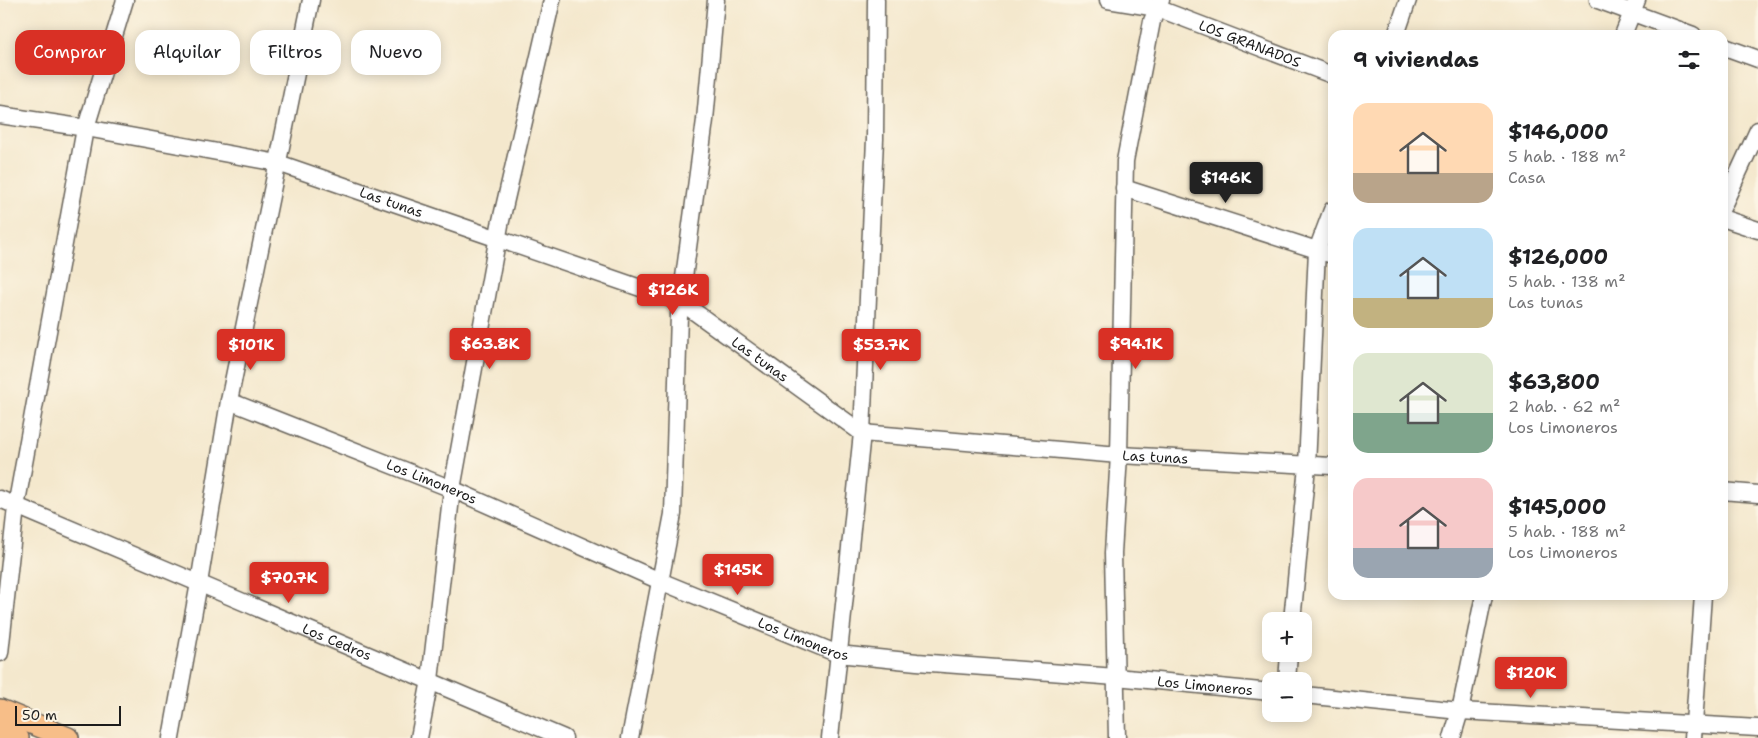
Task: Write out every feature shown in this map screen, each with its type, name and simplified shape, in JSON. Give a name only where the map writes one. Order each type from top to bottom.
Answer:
[{"type":"main road","points":[[0,710],[68,738]]},
{"type":"main road","points":[[0,730],[18,738]]},
{"type":"street","points":[[0,653],[16,507],[86,128],[125,0]]},
{"type":"street","points":[[171,738],[199,583],[228,401],[312,0]]},
{"type":"street","points":[[419,738],[430,680],[452,489],[497,239],[552,0]]},
{"type":"street","points":[[630,738],[673,514],[680,302],[706,120],[716,0]]},
{"type":"street","points":[[830,738],[862,433],[875,139],[876,0]]},
{"type":"street","name":"LOS GRANADOS","points":[[1108,0],[1159,4],[1328,73]]},
{"type":"street","points":[[1398,30],[1408,0]]},
{"type":"street","points":[[1598,0],[1635,6],[1683,30]]},
{"type":"street","points":[[1118,738],[1112,553],[1119,455],[1125,161],[1152,20],[1159,4]]},
{"type":"street","points":[[1625,30],[1635,6]]},
{"type":"street","points":[[1728,48],[1758,60]]},
{"type":"street","name":"Las tunas","points":[[0,115],[86,128],[278,163],[680,302],[862,433],[1119,455],[1328,466]]},
{"type":"street","points":[[1728,195],[1758,130]]},
{"type":"street","points":[[1124,188],[1325,253]]},
{"type":"street","points":[[1728,220],[1758,230]]},
{"type":"street","points":[[1293,612],[1328,235]]},
{"type":"street","name":"Los Limoneros","points":[[228,401],[452,489],[660,581],[838,654],[1262,691]]},
{"type":"street","points":[[1728,492],[1758,494]]},
{"type":"street","name":"Los Cedros","points":[[0,500],[564,738]]},
{"type":"street","points":[[1452,738],[1460,710],[1483,600]]},
{"type":"street","points":[[1694,731],[1703,600]]},
{"type":"street","points":[[1312,696],[1694,731],[1758,728]]}]
